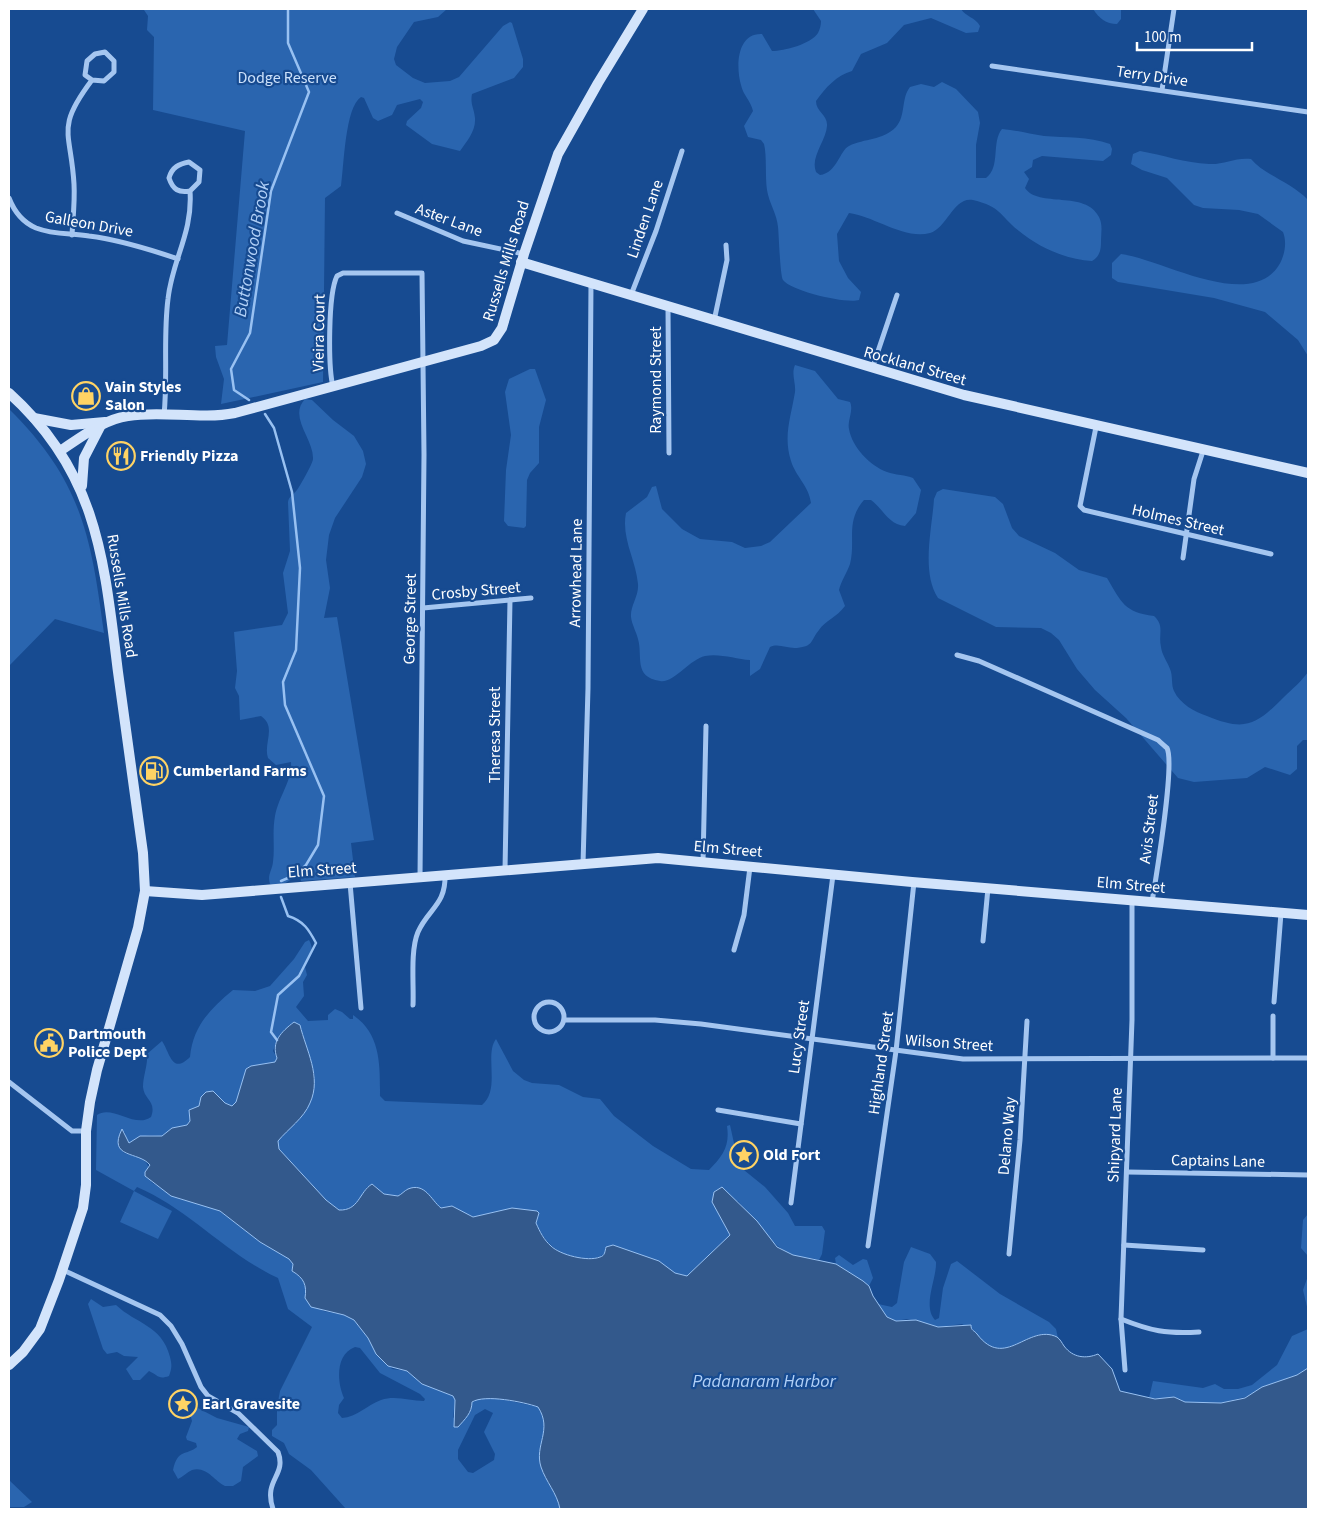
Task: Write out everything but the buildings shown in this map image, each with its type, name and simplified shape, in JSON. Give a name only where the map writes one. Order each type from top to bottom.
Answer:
[{"type":"street","name":"Russells Mills Road","points":[[9,1365],[23,1352],[40,1329],[63,1270],[83,1208],[86,1185],[86,1130],[97,1070],[138,928],[144,891],[143,853],[106,577],[99,540],[82,490],[60,450],[104,424],[127,416],[164,415],[200,417],[227,414],[481,346],[497,337],[502,328],[522,258],[549,176],[563,144],[643,9]]},
{"type":"street","points":[[1162,90],[1174,9]]},
{"type":"street","points":[[105,52],[114,61],[114,72],[104,81],[92,80],[85,75],[87,61],[95,54],[105,52]]},
{"type":"street","name":"Terry Drive","points":[[992,66],[1308,112]]},
{"type":"street","points":[[72,235],[74,185],[67,127],[72,110],[92,80]]},
{"type":"street","name":"Linden Lane","points":[[631,296],[656,231],[682,151]]},
{"type":"street","points":[[189,162],[200,170],[199,182],[190,191],[181,193],[170,183],[171,172],[182,163],[189,162]]},
{"type":"street","points":[[164,415],[167,392],[165,332],[168,297],[192,211],[190,191]]},
{"type":"street","name":"Galleon Drive","points":[[9,198],[21,219],[35,227],[52,233],[142,246],[178,259]]},
{"type":"street","name":"Aster Lane","points":[[397,214],[463,241],[522,258]]},
{"type":"street","points":[[714,321],[726,260],[726,246]]},
{"type":"street","name":"Rockland Street","points":[[522,258],[590,283],[872,370],[964,395],[1096,427],[1308,473]]},
{"type":"street","name":"Vieira Court","points":[[333,387],[330,372],[331,297],[336,276],[343,273],[422,273],[423,362]]},
{"type":"street","name":"Arrowhead Lane","points":[[583,864],[588,688],[590,283]]},
{"type":"street","points":[[872,370],[896,295]]},
{"type":"street","name":"Raymond Street","points":[[668,307],[669,452]]},
{"type":"street","name":"George Street","points":[[420,876],[423,362]]},
{"type":"street","points":[[9,393],[34,418],[60,450]]},
{"type":"street","points":[[34,418],[71,425],[104,424]]},
{"type":"street","points":[[82,490],[84,458],[104,424]]},
{"type":"street","name":"Holmes Street","points":[[1096,427],[1080,506],[1084,510],[1272,554]]},
{"type":"street","points":[[1183,558],[1194,479],[1203,450]]},
{"type":"street","name":"Crosby Street","points":[[423,608],[531,598]]},
{"type":"street","name":"Theresa Street","points":[[505,870],[510,600]]},
{"type":"street","name":"Avis Street","points":[[957,655],[980,661],[1158,740],[1167,748],[1169,759],[1152,902]]},
{"type":"street","points":[[703,862],[706,726]]},
{"type":"street","name":"Elm Street","points":[[144,891],[202,895],[658,858],[833,875],[1308,915]]},
{"type":"street","points":[[734,950],[744,915],[750,866]]},
{"type":"street","points":[[413,1005],[416,939],[421,926],[444,895],[445,874]]},
{"type":"street","name":"Lucy Street","points":[[791,1203],[833,875]]},
{"type":"street","name":"Highland Street","points":[[868,1246],[896,1051],[914,882]]},
{"type":"street","points":[[350,883],[361,1008]]},
{"type":"street","points":[[983,941],[988,888]]},
{"type":"street","name":"Shipyard Lane","points":[[1125,1370],[1121,1319],[1133,981],[1132,901]]},
{"type":"street","points":[[1274,1002],[1281,912]]},
{"type":"street","points":[[545,1002],[556,1003],[563,1010],[564,1020],[560,1029],[546,1032],[535,1023],[534,1013],[536,1008],[545,1002]]},
{"type":"street","points":[[1273,1016],[1273,1058]]},
{"type":"street","name":"Wilson Street","points":[[564,1020],[701,1024],[963,1059],[1308,1058]]},
{"type":"street","name":"Delano Way","points":[[1009,1254],[1026,1059],[1027,1020]]},
{"type":"street","points":[[9,1082],[72,1130],[86,1130]]},
{"type":"street","points":[[718,1110],[801,1124]]},
{"type":"street","name":"Captains Lane","points":[[1127,1172],[1308,1175]]},
{"type":"street","points":[[1124,1246],[1204,1250]]},
{"type":"street","points":[[63,1270],[160,1315],[171,1326],[182,1344],[200,1387],[208,1396],[238,1413],[278,1452],[281,1460],[279,1471],[269,1491],[273,1509]]},
{"type":"street","points":[[1121,1319],[1146,1329],[1170,1334],[1199,1332]]},
{"type":"green space","name":"Dodge Reserve","points":[[140,9],[447,9],[438,17],[414,22],[397,47],[394,59],[396,65],[413,78],[425,83],[450,81],[459,77],[503,26],[510,22],[512,23],[523,59],[523,67],[514,78],[472,94],[475,123],[471,136],[460,151],[432,144],[406,125],[407,121],[421,108],[423,102],[420,99],[397,105],[392,115],[378,121],[373,118],[364,98],[361,97],[356,103],[348,124],[341,186],[325,198],[323,382],[221,404],[224,379],[216,357],[215,346],[227,345],[245,131],[153,110],[154,37],[147,30],[148,16],[144,10]]},
{"type":"green space","points":[[813,9],[961,9],[980,26],[978,32],[966,33],[931,18],[904,25],[887,43],[861,54],[852,71],[832,83],[816,101],[818,108],[826,119],[827,126],[815,161],[816,172],[820,175],[830,170],[849,146],[891,132],[899,123],[905,96],[910,87],[921,84],[934,87],[942,82],[956,89],[978,112],[980,123],[976,145],[976,178],[986,178],[991,173],[995,161],[997,141],[1002,129],[1044,136],[1085,138],[1110,144],[1112,149],[1111,155],[1103,161],[1042,156],[1033,160],[1032,167],[1024,172],[1029,179],[1025,188],[1031,194],[1051,199],[1073,201],[1093,209],[1099,217],[1101,226],[1101,247],[1097,257],[1092,261],[1082,260],[1053,252],[1027,237],[990,206],[973,200],[966,200],[956,207],[936,230],[930,233],[920,234],[900,231],[869,218],[849,213],[837,234],[839,261],[848,278],[861,292],[859,300],[852,301],[819,296],[796,288],[783,280],[777,222],[767,190],[764,144],[761,140],[748,137],[744,126],[753,111],[742,89],[739,78],[739,61],[743,45],[753,35],[762,34],[772,51],[804,44],[815,37],[820,28],[821,21]]},
{"type":"green space","points":[[1093,9],[1121,9],[1121,19],[1117,24],[1106,22]]},
{"type":"green space","points":[[1140,151],[1183,161],[1209,164],[1251,159],[1256,165],[1294,188],[1308,200],[1308,356],[1298,340],[1265,312],[1214,298],[1118,282],[1112,278],[1112,263],[1121,254],[1204,279],[1248,284],[1266,278],[1279,265],[1284,253],[1285,240],[1283,232],[1258,214],[1239,210],[1203,208],[1194,205],[1167,178],[1142,170],[1131,164],[1133,154]]},
{"type":"green space","points":[[795,365],[815,371],[838,399],[850,402],[849,426],[851,436],[858,449],[868,461],[887,472],[913,478],[921,490],[916,513],[905,526],[899,525],[890,520],[871,500],[864,500],[855,516],[852,555],[839,590],[845,606],[822,627],[806,646],[797,648],[770,647],[760,669],[750,676],[750,660],[710,655],[699,658],[670,679],[660,681],[652,679],[642,670],[638,639],[631,617],[638,584],[625,531],[626,513],[647,497],[652,487],[656,486],[662,509],[682,529],[700,539],[732,542],[745,548],[761,546],[770,542],[811,503],[808,492],[793,467],[789,452],[788,426],[795,392],[793,372]]},
{"type":"green space","points":[[530,369],[535,369],[546,400],[539,427],[539,463],[530,473],[527,480],[526,526],[524,528],[508,526],[504,521],[506,470],[511,435],[505,392],[509,379]]},
{"type":"green space","points":[[305,399],[312,400],[333,420],[354,436],[363,451],[366,464],[362,477],[335,518],[329,535],[326,560],[330,588],[324,618],[337,617],[374,840],[351,843],[355,877],[301,881],[300,874],[279,887],[270,884],[269,881],[274,856],[274,822],[291,769],[291,762],[276,765],[268,758],[269,730],[266,720],[261,716],[240,720],[239,696],[235,688],[237,671],[234,632],[282,625],[288,613],[283,573],[290,551],[288,502],[301,484],[313,459],[310,444],[300,421],[299,413]]},
{"type":"green space","points":[[9,409],[34,435],[68,486],[79,512],[87,539],[94,568],[104,633],[55,619],[9,666]]},
{"type":"green space","points":[[943,489],[995,497],[1003,504],[1012,528],[1019,536],[1055,553],[1079,570],[1107,578],[1125,605],[1136,612],[1154,616],[1159,623],[1160,642],[1163,655],[1171,671],[1174,691],[1188,707],[1220,721],[1232,724],[1250,723],[1258,720],[1274,707],[1308,672],[1308,740],[1303,740],[1297,746],[1297,769],[1290,775],[1265,767],[1247,778],[1194,782],[1178,778],[1126,718],[1095,690],[1077,669],[1059,640],[1051,633],[1041,628],[996,627],[938,598],[930,576],[929,550],[934,499],[937,492]]},
{"type":"green space","points":[[309,940],[312,950],[305,967],[307,975],[303,982],[304,996],[296,1007],[308,1021],[328,1020],[328,1015],[335,1009],[350,1019],[353,1019],[353,1015],[362,1023],[369,1031],[377,1051],[380,1073],[380,1096],[385,1101],[482,1105],[488,1098],[491,1090],[491,1054],[496,1039],[513,1071],[524,1080],[532,1083],[559,1085],[583,1097],[600,1099],[614,1116],[653,1146],[691,1169],[709,1170],[714,1165],[722,1155],[726,1145],[727,1126],[730,1125],[739,1166],[765,1187],[788,1213],[795,1226],[822,1226],[825,1231],[822,1254],[819,1260],[793,1255],[778,1246],[756,1224],[738,1201],[720,1217],[730,1235],[687,1276],[675,1273],[667,1268],[604,1254],[593,1258],[568,1255],[555,1248],[544,1238],[536,1223],[539,1213],[503,1210],[474,1217],[450,1206],[441,1208],[407,1189],[398,1196],[384,1194],[374,1185],[367,1187],[359,1200],[349,1209],[339,1210],[326,1200],[279,1149],[278,1141],[310,1103],[315,1076],[300,1025],[277,1040],[273,1051],[277,1058],[275,1062],[251,1066],[246,1069],[236,1102],[232,1106],[225,1103],[213,1091],[201,1097],[199,1106],[187,1125],[172,1128],[162,1136],[141,1137],[129,1144],[126,1141],[125,1132],[120,1134],[119,1145],[124,1153],[145,1161],[149,1168],[151,1182],[179,1199],[202,1204],[220,1211],[260,1242],[289,1259],[293,1264],[292,1271],[303,1279],[305,1286],[323,1311],[344,1315],[354,1320],[392,1369],[407,1371],[422,1384],[453,1396],[455,1400],[453,1418],[477,1399],[496,1398],[538,1407],[544,1423],[539,1459],[560,1509],[346,1509],[311,1470],[289,1454],[284,1443],[272,1436],[272,1430],[277,1425],[277,1407],[280,1391],[312,1327],[288,1309],[278,1278],[241,1257],[174,1207],[137,1187],[134,1191],[96,1170],[97,1115],[103,1112],[110,1112],[138,1120],[145,1120],[151,1117],[152,1107],[143,1087],[147,1054],[162,1041],[175,1063],[184,1062],[190,1057],[199,1027],[217,1004],[233,990],[255,991],[270,986],[294,959],[305,942]],"holes":[[[355,1347],[360,1348],[380,1373],[420,1394],[425,1399],[424,1401],[397,1398],[381,1400],[342,1418],[338,1413],[339,1405],[344,1398],[340,1385],[339,1370],[344,1356]],[[485,1409],[493,1413],[484,1432],[495,1454],[494,1460],[473,1473],[468,1472],[458,1459],[458,1450],[475,1415]]]},
{"type":"green space","points":[[134,1191],[172,1211],[158,1239],[120,1222]]},
{"type":"green space","points":[[1308,1214],[1308,1256],[1301,1248],[1303,1220]]},
{"type":"green space","points":[[911,1247],[930,1254],[936,1262],[930,1300],[931,1314],[935,1320],[939,1318],[943,1288],[951,1264],[957,1261],[1000,1294],[1049,1322],[1056,1329],[1058,1338],[1038,1335],[998,1349],[984,1344],[962,1324],[938,1327],[907,1319],[896,1321],[887,1317],[878,1304],[892,1307],[897,1303],[904,1262]]},
{"type":"green space","points":[[839,1255],[853,1265],[863,1259],[867,1260],[873,1278],[869,1286],[836,1264],[835,1258]]},
{"type":"green space","points":[[1308,1276],[1308,1311],[1303,1290]]},
{"type":"green space","points":[[91,1299],[103,1307],[116,1305],[155,1331],[166,1346],[170,1357],[171,1371],[169,1376],[160,1377],[149,1371],[140,1380],[133,1380],[126,1369],[138,1357],[124,1356],[117,1352],[107,1354],[103,1349],[88,1304]]},
{"type":"green space","points":[[1308,1329],[1308,1368],[1297,1375],[1262,1387],[1249,1396],[1221,1403],[1149,1398],[1153,1381],[1203,1388],[1215,1384],[1224,1389],[1238,1389],[1252,1385],[1277,1365],[1292,1336]]},
{"type":"green space","points":[[192,1405],[217,1418],[249,1427],[248,1431],[240,1434],[237,1439],[257,1451],[258,1456],[243,1467],[241,1481],[233,1486],[221,1484],[202,1470],[192,1470],[178,1479],[173,1470],[180,1455],[197,1447],[196,1443],[187,1440],[186,1437],[192,1421],[189,1409]]},
{"type":"green space","points":[[9,1480],[32,1502],[24,1507],[9,1507]]},
{"type":"water","name":"Padanaram Harbor","points":[[294,1022],[300,1025],[312,1064],[314,1073],[313,1093],[304,1114],[278,1141],[279,1149],[326,1200],[339,1210],[346,1209],[355,1204],[372,1184],[384,1194],[398,1196],[414,1187],[427,1193],[441,1208],[452,1206],[473,1217],[512,1208],[537,1211],[539,1213],[536,1223],[544,1238],[555,1249],[567,1255],[589,1259],[595,1258],[603,1256],[606,1247],[613,1245],[659,1261],[675,1273],[687,1276],[730,1235],[712,1202],[714,1192],[722,1187],[757,1221],[777,1247],[793,1255],[836,1264],[863,1281],[869,1286],[873,1296],[887,1317],[896,1321],[916,1320],[938,1327],[971,1325],[972,1329],[987,1344],[997,1348],[1007,1348],[1046,1334],[1057,1337],[1071,1353],[1084,1357],[1098,1354],[1112,1369],[1120,1391],[1155,1399],[1174,1397],[1185,1402],[1221,1403],[1245,1398],[1262,1387],[1297,1375],[1308,1368],[1308,1509],[560,1509],[539,1459],[544,1423],[538,1407],[505,1400],[478,1400],[472,1402],[469,1413],[458,1427],[454,1427],[455,1400],[453,1396],[422,1384],[407,1371],[388,1366],[376,1354],[368,1338],[354,1320],[344,1315],[311,1307],[305,1298],[306,1289],[304,1282],[292,1271],[293,1264],[289,1259],[260,1242],[220,1211],[171,1196],[145,1176],[145,1172],[150,1165],[121,1150],[118,1145],[122,1129],[129,1143],[140,1136],[162,1136],[172,1128],[187,1125],[190,1121],[189,1110],[199,1106],[201,1097],[206,1092],[213,1091],[225,1103],[232,1106],[236,1102],[246,1069],[251,1066],[275,1062],[277,1058],[275,1052],[276,1042]]},
{"type":"waterway","name":"Buttonwood Brook","points":[[249,400],[234,390],[231,369],[250,333],[271,191],[309,92],[288,43],[288,9]]},
{"type":"waterway","name":"Buttonwood Brook","points":[[265,414],[274,428],[292,492],[300,568],[296,650],[283,682],[285,705],[324,796],[318,845],[306,865],[295,875],[281,881]]},
{"type":"waterway","name":"Buttonwood Brook","points":[[277,1040],[271,1032],[278,995],[299,976],[316,943],[305,926],[298,920],[288,916],[281,897]]},
{"type":"place","name":"Vain Styles Salon","points":[[86,396]]},
{"type":"place","name":"Friendly Pizza","points":[[121,456]]},
{"type":"place","name":"Cumberland Farms","points":[[154,771]]},
{"type":"place","name":"Dartmouth Police Dept","points":[[49,1043]]},
{"type":"place","name":"Old Fort","points":[[744,1155]]},
{"type":"place","name":"Earl Gravesite","points":[[183,1404]]}]
